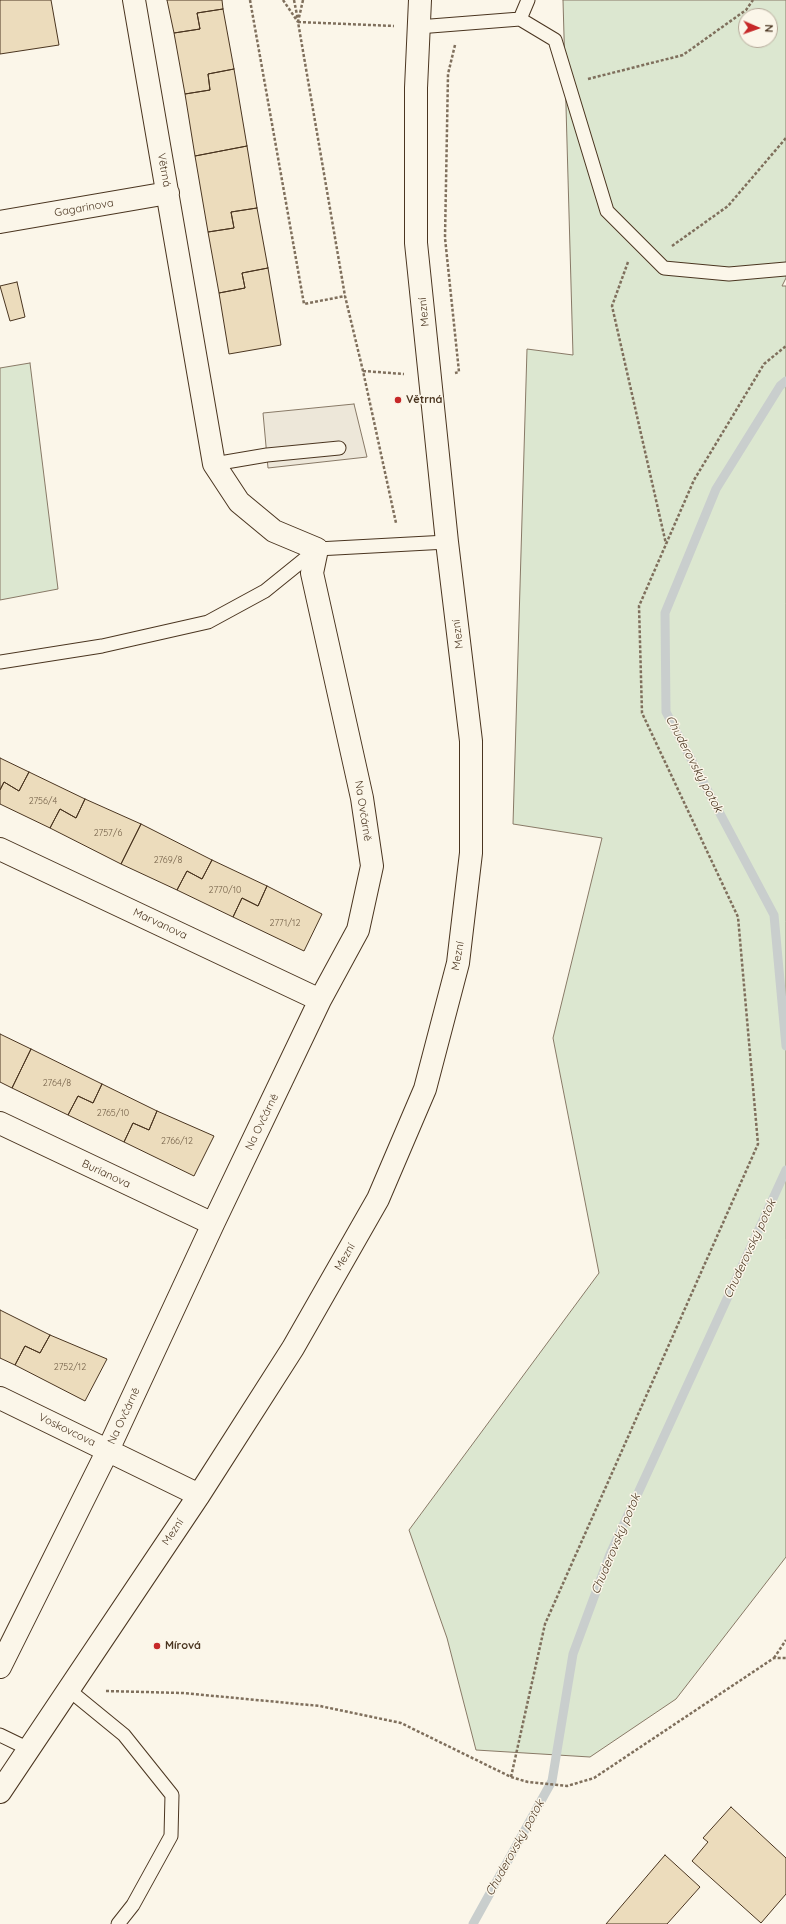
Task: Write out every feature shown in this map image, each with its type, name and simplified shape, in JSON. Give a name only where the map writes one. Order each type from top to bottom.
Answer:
[{"type":"street","name":"Větrná","points":[[134,0],[214,464],[240,502],[274,531],[317,549]]},
{"type":"street","name":"Mezní","points":[[0,1792],[199,1495],[293,1348],[378,1199],[427,1082],[458,963],[471,853],[471,741],[416,243],[416,88],[420,0]]},
{"type":"street","name":"Gagarinova","points":[[0,222],[168,194]]},
{"type":"street","name":"Na Ovčárně","points":[[0,1667],[108,1450],[213,1224],[320,1000],[358,930],[372,866],[362,798],[312,573],[317,549]]},
{"type":"street","name":"Marvanova","points":[[0,849],[320,1000]]},
{"type":"street","name":"Burianova","points":[[0,1123],[213,1224]]},
{"type":"street","name":"Voskovcova","points":[[0,1398],[199,1495]]},
{"type":"lane","points":[[520,19],[528,0]]},
{"type":"lane","points":[[418,27],[520,19],[555,40],[607,211],[664,268],[729,274],[786,269]]},
{"type":"lane","points":[[214,464],[267,455],[339,448]]},
{"type":"lane","points":[[0,662],[102,646],[208,622],[265,591],[317,549],[448,542]]},
{"type":"lane","points":[[69,1690],[124,1735],[172,1795],[171,1836],[133,1905],[118,1924]]},
{"type":"lane","points":[[0,1735],[29,1749]]},
{"type":"path","points":[[250,0],[304,304],[345,296]]},
{"type":"path","points":[[283,0],[298,22]]},
{"type":"path","points":[[294,0],[345,296],[363,371],[400,545]]},
{"type":"path","points":[[298,22],[303,0]]},
{"type":"path","points":[[569,84],[683,54],[746,10],[753,0]]},
{"type":"path","points":[[298,22],[418,27]]},
{"type":"path","points":[[459,23],[448,74],[445,238],[459,372]]},
{"type":"path","points":[[655,258],[728,206],[786,138]]},
{"type":"path","points":[[636,239],[612,306],[666,545]]},
{"type":"path","points":[[511,1777],[545,1624],[758,1144],[738,917],[642,713],[639,606],[694,480],[764,364],[786,346]]},
{"type":"path","points":[[69,1690],[183,1693],[320,1706],[401,1723],[511,1777],[528,1782],[567,1786],[594,1778],[774,1658],[786,1640]]},
{"type":"path","points":[[774,1658],[786,1658]]},
{"type":"green space","points":[[563,0],[786,0],[786,278],[782,286],[786,286],[786,1557],[676,1699],[590,1757],[476,1750],[447,1638],[409,1530],[599,1273],[553,1038],[602,838],[513,824],[527,349],[573,355]]},
{"type":"green space","points":[[30,363],[58,589],[0,600],[0,368]]},
{"type":"shaded area","points":[[354,404],[367,457],[268,468],[263,413]]},
{"type":"building","points":[[0,0],[51,0],[59,45],[0,54]]},
{"type":"building","points":[[167,0],[222,0],[223,9],[197,13],[200,29],[174,33]]},
{"type":"building","points":[[223,9],[234,69],[208,74],[210,90],[185,94],[174,33],[200,29],[197,13]]},
{"type":"building","points":[[234,69],[247,146],[195,156],[185,94],[210,90],[208,74]]},
{"type":"building","points":[[247,146],[257,208],[231,212],[234,228],[208,232],[195,156]]},
{"type":"building","points":[[257,208],[268,268],[242,273],[245,288],[219,293],[208,232],[234,228],[231,212]]},
{"type":"building","points":[[268,268],[281,345],[229,354],[219,293],[245,288],[242,273]]},
{"type":"building","points":[[17,282],[25,317],[10,321],[0,286]]},
{"type":"building","points":[[0,758],[29,772],[19,791],[4,782],[0,790]]},
{"type":"building","points":[[29,772],[85,799],[76,818],[60,809],[50,828],[0,804],[0,790],[4,782],[19,791]]},
{"type":"building","points":[[85,799],[141,824],[121,864],[50,828],[60,809],[76,818]]},
{"type":"building","points":[[141,824],[212,860],[202,879],[187,871],[177,890],[121,864]]},
{"type":"building","points":[[212,860],[267,886],[258,906],[242,898],[233,917],[177,890],[187,871],[202,879]]},
{"type":"building","points":[[267,886],[322,914],[304,951],[233,917],[242,898],[258,906]]},
{"type":"building","points":[[0,1034],[31,1049],[12,1088],[0,1082]]},
{"type":"building","points":[[31,1049],[102,1084],[93,1103],[78,1096],[68,1115],[12,1088]]},
{"type":"building","points":[[102,1084],[157,1111],[149,1130],[133,1123],[124,1142],[68,1115],[78,1096],[93,1103]]},
{"type":"building","points":[[157,1111],[214,1136],[194,1176],[124,1142],[133,1123],[149,1130]]},
{"type":"building","points":[[0,1310],[50,1335],[40,1353],[25,1346],[15,1365],[0,1358]]},
{"type":"building","points":[[50,1335],[107,1359],[85,1401],[15,1365],[25,1346],[40,1353]]},
{"type":"building","points":[[731,1807],[786,1858],[786,1894],[761,1923],[692,1861],[708,1842],[703,1838]]},
{"type":"building","points":[[665,1855],[700,1887],[667,1924],[606,1924]]},
{"type":"waterway","name":"Chuderovský potok","points":[[786,381],[780,386],[716,489],[665,613],[666,712],[774,915],[786,1046]]},
{"type":"waterway","name":"Chuderovský potok","points":[[473,1924],[552,1781],[573,1654],[610,1554],[786,1170]]},
{"type":"place","name":"Větrná","points":[[398,400]]},
{"type":"place","name":"Mírová","points":[[157,1646]]}]
